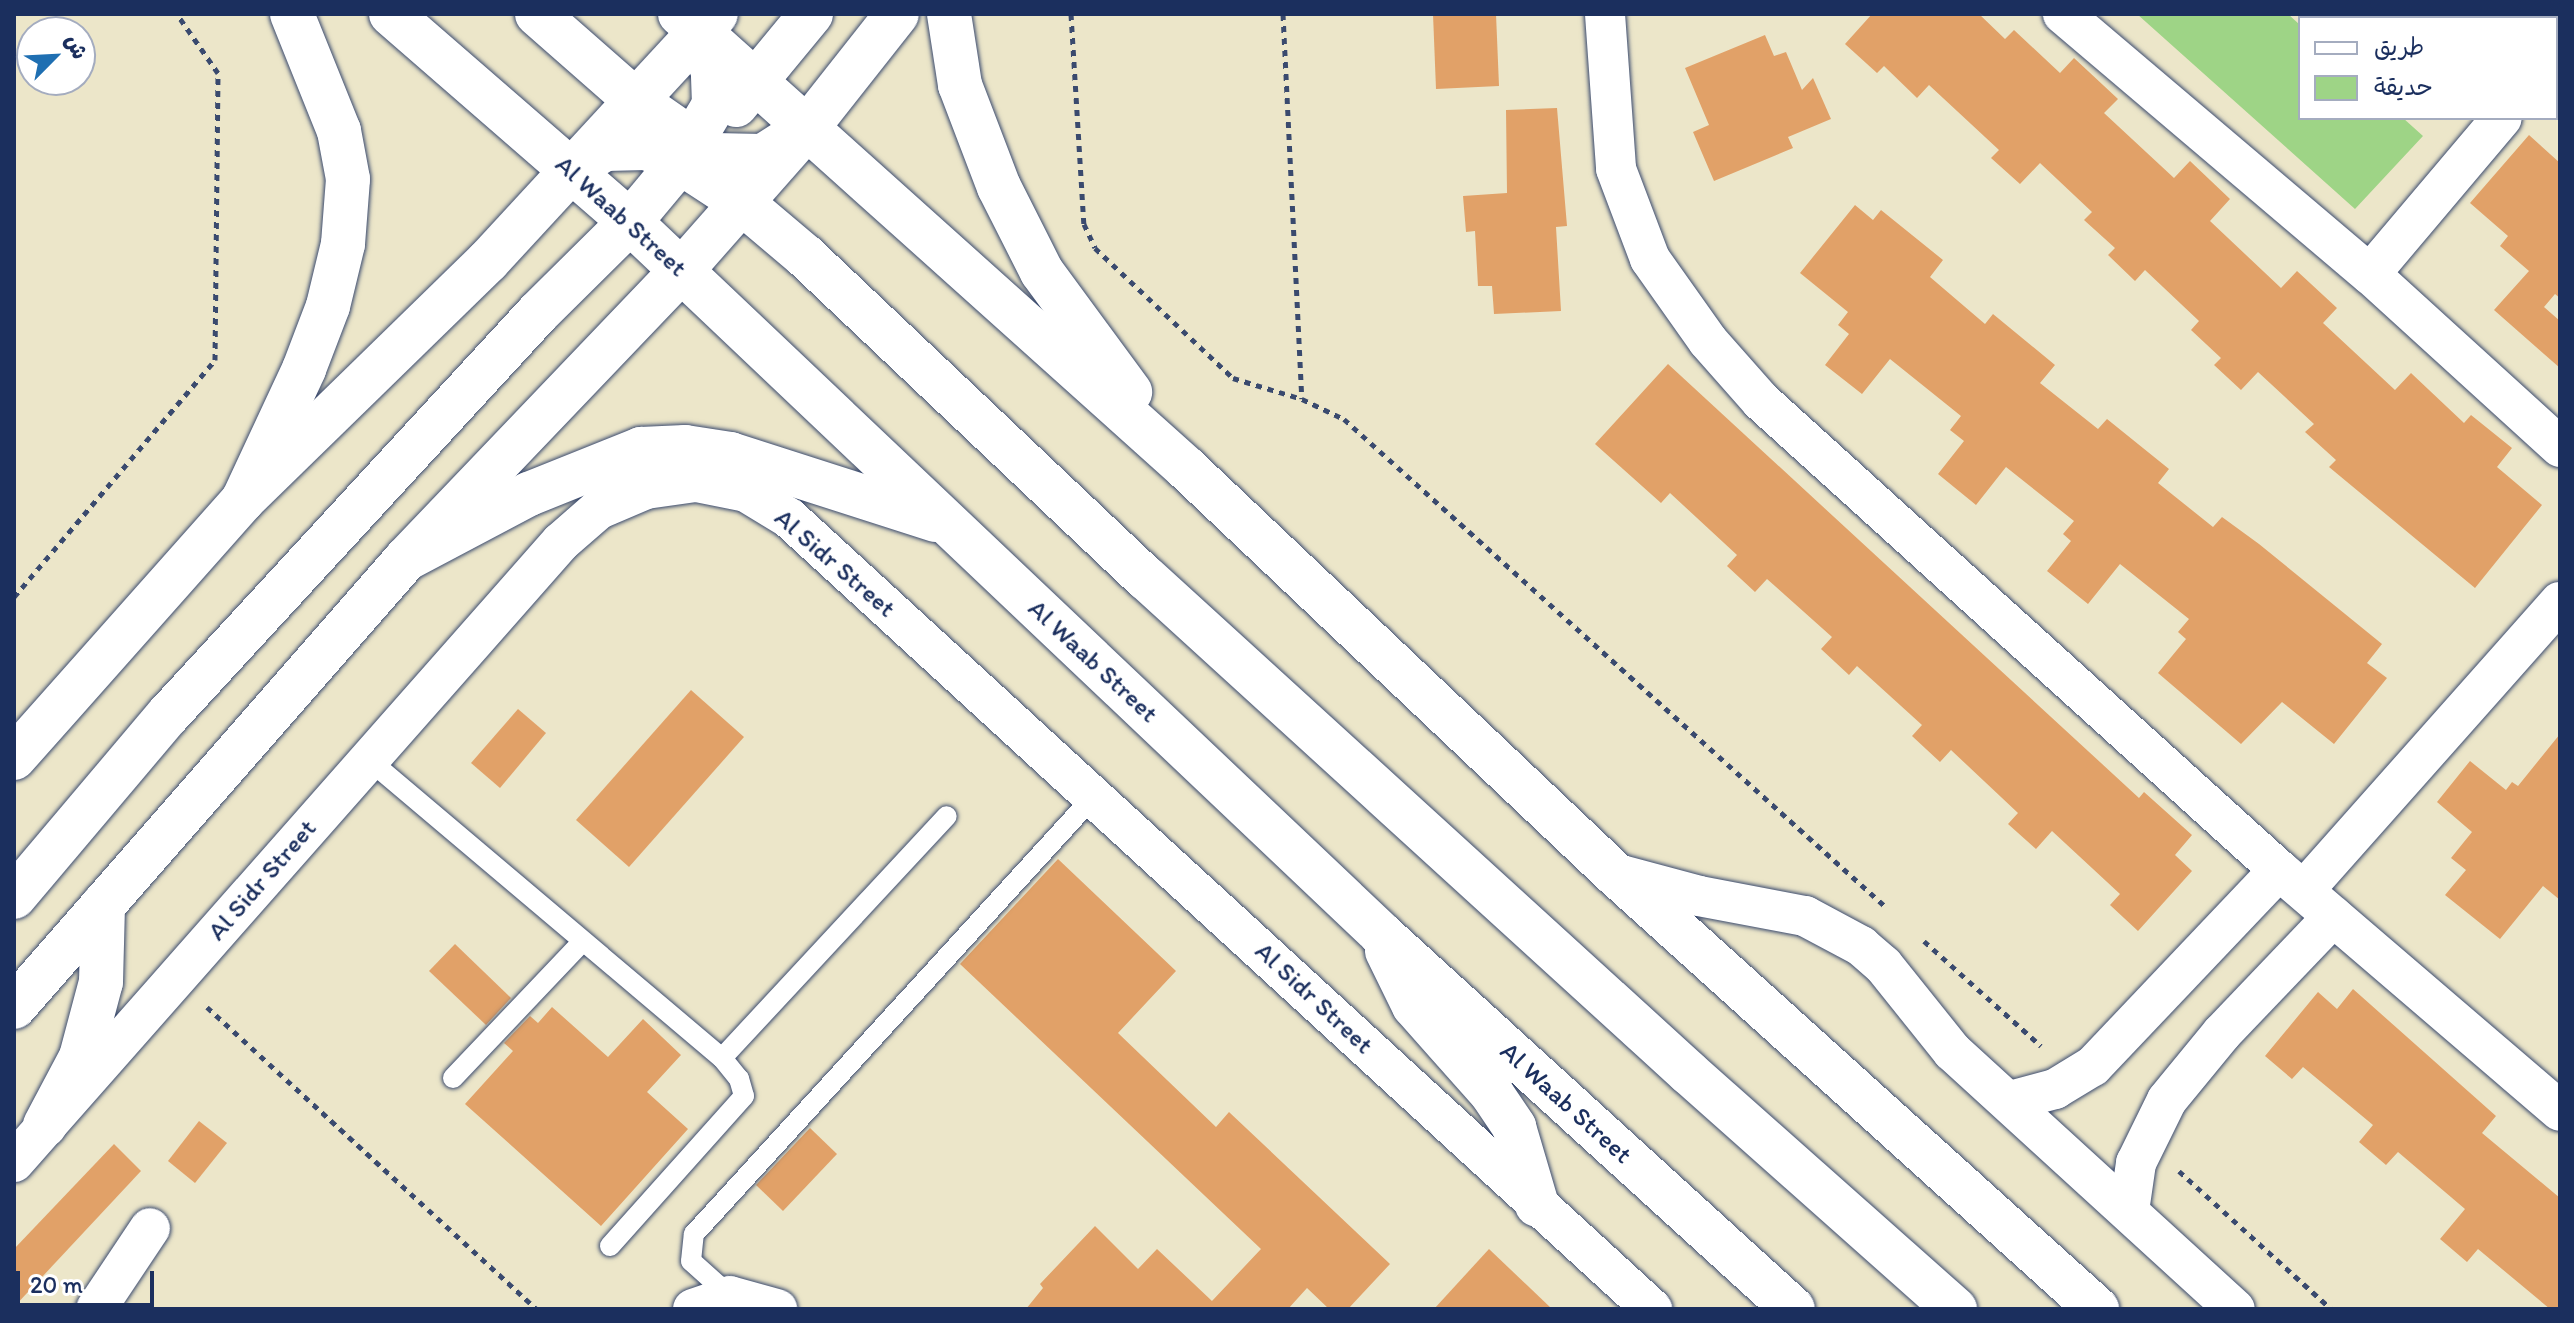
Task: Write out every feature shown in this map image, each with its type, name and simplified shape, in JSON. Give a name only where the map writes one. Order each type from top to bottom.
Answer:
[{"type":"main road","points":[[243,500],[304,369],[328,306],[343,244],[348,179],[339,131],[292,14]]},
{"type":"main road","name":"Al Waab Street","points":[[391,14],[682,270],[1381,934],[1793,1309]]},
{"type":"main road","points":[[537,14],[635,100],[741,202],[805,256],[1146,578],[1654,1041],[1955,1309]]},
{"type":"main road","points":[[14,897],[189,692],[538,313],[630,222],[811,14]]},
{"type":"main road","points":[[14,1007],[406,559],[682,270],[807,128],[897,14]]},
{"type":"main road","points":[[949,14],[960,85],[1022,235],[1058,295],[1186,468]]},
{"type":"main road","points":[[14,758],[243,500],[488,261],[635,100],[698,20]]},
{"type":"main road","points":[[698,20],[755,82],[1186,468],[1614,873],[2097,1309]]},
{"type":"main road","points":[[682,270],[666,248],[660,218],[664,195],[708,120],[716,92],[698,20]]},
{"type":"main road","points":[[571,170],[597,152],[625,146],[727,158],[763,156],[791,143],[807,128]]},
{"type":"main road","points":[[406,559],[529,494],[641,449],[685,447],[730,454],[948,524]]},
{"type":"main road","points":[[45,1125],[81,1057],[97,997],[103,905]]},
{"type":"main road","points":[[1381,934],[1414,1006],[1492,1094],[1514,1127],[1537,1205]]},
{"type":"street","points":[[1605,14],[1616,169],[1650,259],[1708,341],[1761,401],[2333,917],[2560,1111]]},
{"type":"street","points":[[2063,14],[2370,274],[2560,447]]},
{"type":"street","points":[[2370,274],[2500,120]]},
{"type":"street","name":"Al Sidr Street","points":[[14,1162],[561,542],[599,509],[646,489],[696,482],[746,492],[789,518],[1095,795],[1537,1205]]},
{"type":"street","points":[[2010,1101],[2076,1078],[2110,1052],[2292,880],[2560,602]]},
{"type":"street","points":[[1614,873],[1699,896],[1775,907],[1834,928],[1884,966],[1952,1051],[2235,1309]]},
{"type":"street","points":[[2129,1211],[2144,1140],[2167,1100],[2222,1033],[2333,917]]},
{"type":"street","points":[[1537,1205],[1652,1309]]},
{"type":"street","points":[[96,1309],[150,1228]]},
{"type":"street","points":[[693,1309],[730,1296],[777,1309]]},
{"type":"lane","points":[[368,759],[722,1058],[739,1079],[744,1096],[610,1246]]},
{"type":"lane","points":[[730,1296],[691,1261],[694,1234],[1095,795]]},
{"type":"lane","points":[[722,1058],[947,816]]},
{"type":"lane","points":[[453,1078],[582,942]]},
{"type":"path","points":[[14,597],[215,360],[218,73],[177,14]]},
{"type":"path","points":[[1071,14],[1088,237],[1233,378],[1302,399],[1344,419],[1899,918]]},
{"type":"path","points":[[1283,14],[1302,399]]},
{"type":"path","points":[[1922,939],[2076,1078]]},
{"type":"path","points":[[176,979],[536,1309]]},
{"type":"path","points":[[2144,1140],[2331,1309]]},
{"type":"green space","points":[[2137,14],[2288,14],[2298,23],[2298,120],[2405,120],[2423,136],[2355,209]]},
{"type":"building","points":[[1433,14],[1496,14],[1499,86],[1436,89]]},
{"type":"building","points":[[1872,14],[1979,14],[2005,39],[2014,30],[2060,73],[2074,58],[2118,99],[2104,113],[2174,178],[2190,161],[2230,199],[2210,221],[2281,288],[2297,271],[2337,308],[2323,323],[2395,390],[2411,373],[2464,423],[2471,415],[2512,448],[2497,467],[2542,505],[2475,588],[2329,467],[2336,460],[2305,432],[2314,424],[2258,372],[2241,390],[2214,365],[2221,358],[2191,330],[2199,321],[2145,270],[2135,281],[2108,255],[2115,248],[2084,220],[2092,212],[2040,163],[2020,184],[1991,158],[1999,150],[1929,85],[1917,98],[1884,66],[1877,73],[1845,44]]},
{"type":"building","points":[[1765,35],[1774,56],[1786,52],[1802,90],[1813,78],[1831,119],[1788,137],[1793,148],[1714,181],[1693,132],[1709,125],[1685,68]]},
{"type":"building","points":[[1557,108],[1567,226],[1556,227],[1561,311],[1494,314],[1492,286],[1478,286],[1475,231],[1466,232],[1463,196],[1507,193],[1506,110]]},
{"type":"building","points":[[2529,135],[2560,163],[2560,298],[2555,294],[2544,307],[2560,321],[2560,368],[2494,310],[2529,271],[2500,246],[2508,236],[2470,203]]},
{"type":"building","points":[[1855,205],[1873,220],[1881,210],[1943,260],[1930,277],[1985,324],[1993,314],[2055,365],[2040,383],[2098,429],[2107,419],[2169,469],[2158,483],[2213,527],[2222,517],[2382,644],[2367,663],[2387,678],[2334,744],[2282,702],[2241,744],[2158,673],[2186,639],[2178,632],[2189,619],[2120,564],[2088,604],[2047,571],[2071,541],[2063,534],[2074,521],[2006,467],[1976,505],[1938,474],[1964,441],[1950,430],[1961,416],[1890,359],[1862,394],[1825,365],[1849,334],[1838,325],[1848,312],[1800,273]]},
{"type":"building","points":[[1668,364],[2139,798],[2144,792],[2192,835],[2175,855],[2192,871],[2138,931],[2110,905],[2120,894],[2052,831],[2036,849],[2008,824],[2018,813],[1951,750],[1940,762],[1912,736],[1922,725],[1857,666],[1849,675],[1821,649],[1832,637],[1767,579],[1755,592],[1727,566],[1737,555],[1670,493],[1661,503],[1595,444]]},
{"type":"building","points":[[691,690],[744,737],[629,867],[576,820]]},
{"type":"building","points":[[518,709],[546,733],[500,788],[471,763]]},
{"type":"building","points":[[2560,734],[2560,900],[2543,886],[2500,939],[2445,895],[2466,870],[2451,858],[2472,832],[2437,802],[2470,761],[2506,790],[2512,782],[2518,786]]},
{"type":"building","points":[[1058,859],[1176,971],[1118,1033],[1216,1127],[1229,1112],[1390,1264],[1348,1309],[1329,1309],[1307,1288],[1288,1309],[1026,1309],[1043,1288],[1040,1284],[1095,1226],[1138,1269],[1157,1249],[1212,1301],[1261,1249],[960,964]]},
{"type":"building","points":[[455,944],[511,998],[486,1025],[429,971]]},
{"type":"building","points":[[2353,989],[2496,1116],[2482,1133],[2560,1198],[2560,1309],[2550,1309],[2478,1249],[2467,1262],[2440,1239],[2465,1209],[2398,1152],[2386,1165],[2359,1142],[2373,1125],[2303,1067],[2292,1079],[2265,1056],[2318,992],[2337,1009]]},
{"type":"building","points":[[552,1007],[608,1057],[643,1019],[681,1055],[647,1092],[688,1129],[601,1226],[465,1104],[513,1051],[504,1043],[530,1016],[538,1023]]},
{"type":"building","points":[[199,1121],[227,1143],[195,1183],[168,1161]]},
{"type":"building","points":[[810,1128],[837,1154],[783,1211],[756,1185]]},
{"type":"building","points":[[114,1144],[141,1171],[14,1307],[14,1249]]},
{"type":"building","points":[[1489,1249],[1552,1309],[1434,1309]]}]
